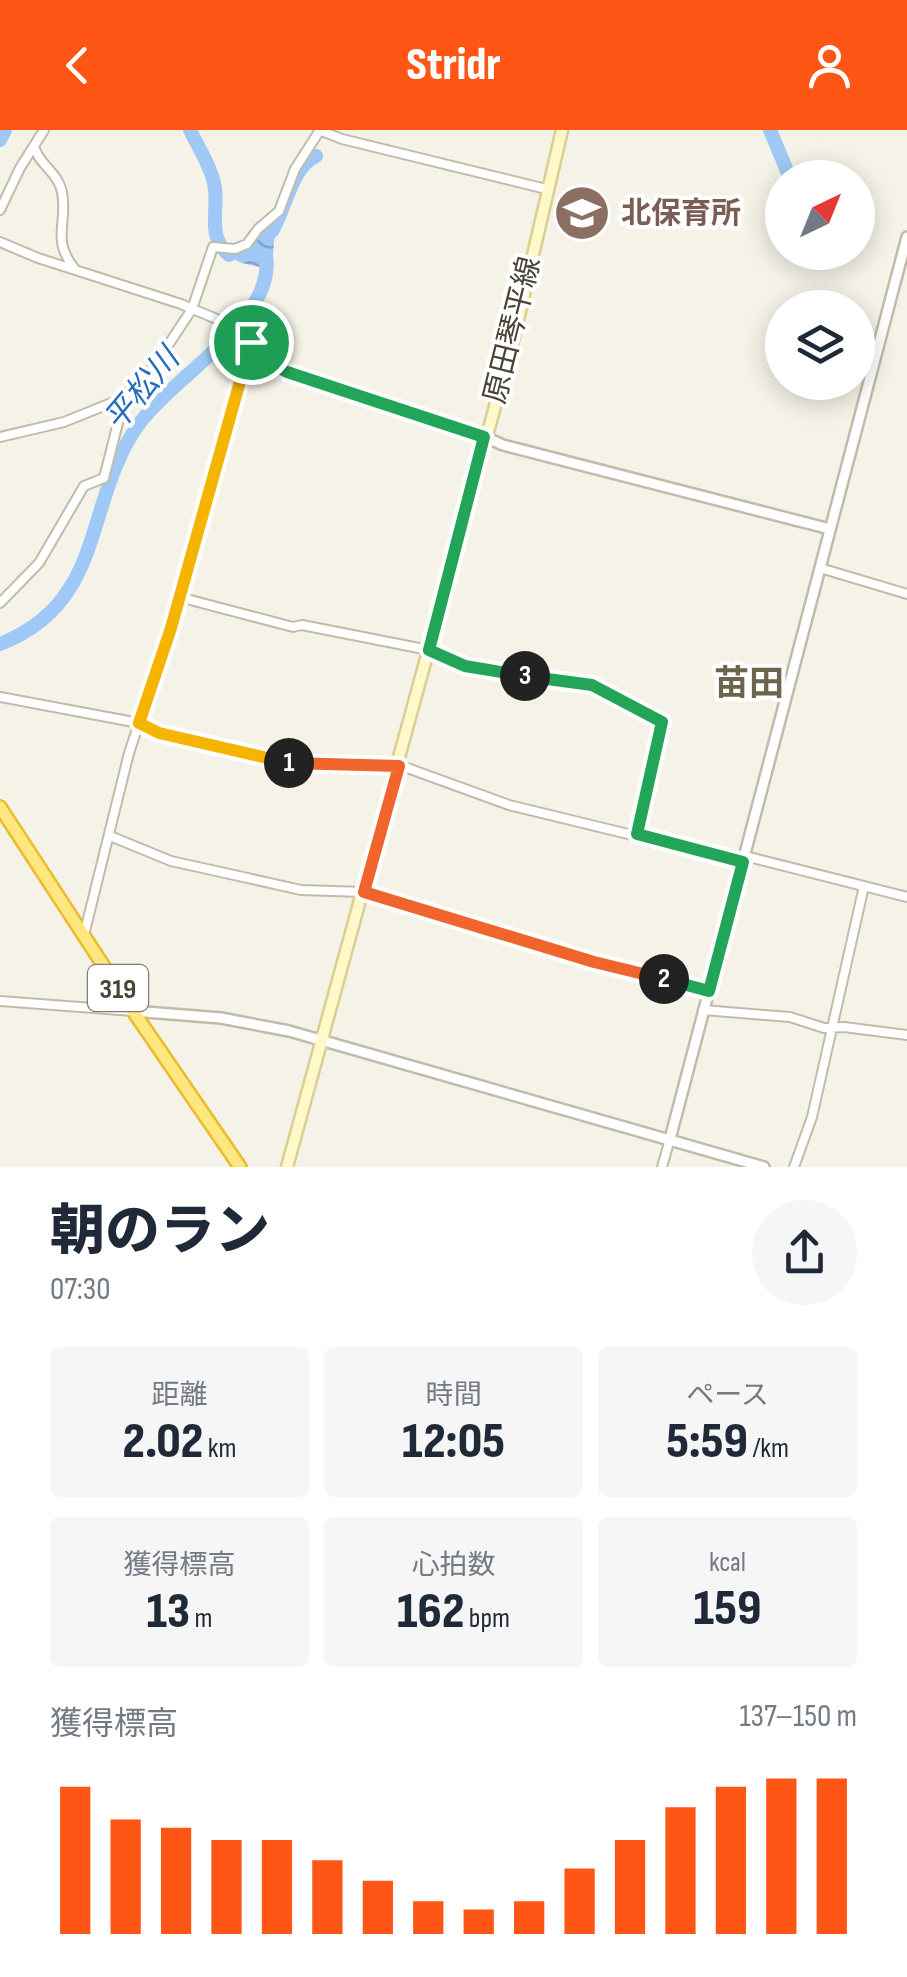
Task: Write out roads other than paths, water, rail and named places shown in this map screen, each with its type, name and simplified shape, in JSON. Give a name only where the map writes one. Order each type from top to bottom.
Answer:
[{"type":"highway","name":"319","points":[[0,807],[133,1012],[240,1167]]},
{"type":"main road","name":"原田琴平線","points":[[287,1167],[514,337],[562,130]]},
{"type":"street","points":[[0,210],[44,130]]},
{"type":"street","points":[[0,437],[64,422],[122,399],[155,365],[192,309],[213,247],[236,248],[247,244],[258,229],[280,212],[295,169],[320,130],[342,140],[546,189]]},
{"type":"street","points":[[34,146],[36,155],[55,172],[62,194],[61,248],[79,272]]},
{"type":"street","points":[[662,1167],[907,237]]},
{"type":"street","points":[[0,242],[226,323],[287,372],[503,444],[830,529]]},
{"type":"street","points":[[84,935],[139,723],[179,598],[251,342]]},
{"type":"street","points":[[0,603],[39,563],[84,486],[104,478],[122,399]]},
{"type":"street","points":[[820,568],[907,594]]},
{"type":"street","points":[[179,598],[293,627],[302,625],[429,650],[482,671],[592,685],[662,722],[637,834]]},
{"type":"street","points":[[0,698],[139,723],[159,733],[292,764],[399,766],[510,806],[907,897]]},
{"type":"street","points":[[110,836],[171,861],[301,890],[364,892],[594,962],[709,991]]},
{"type":"street","points":[[794,1167],[812,1118],[864,886]]},
{"type":"street","points":[[0,1001],[221,1018],[289,1031],[764,1167]]},
{"type":"street","points":[[704,1010],[790,1017],[833,1028],[907,1035]]},
{"type":"water","points":[[282,214],[274,241],[272,270],[217,252],[239,251],[263,226]]},
{"type":"waterway","points":[[0,140],[5,130]]},
{"type":"waterway","name":"平松川","points":[[190,130],[211,174],[216,232],[229,255]]},
{"type":"waterway","points":[[770,130],[782,160]]},
{"type":"waterway","name":"平松川","points":[[272,231],[300,170],[316,156]]},
{"type":"waterway","name":"平松川","points":[[0,644],[35,625],[60,602],[90,545],[123,450],[158,402],[240,323],[256,301],[265,279],[266,255]]},
{"type":"place","name":"北保育所","points":[[582,213]]},
{"type":"district","name":"苗田","points":[[749,683]]}]
